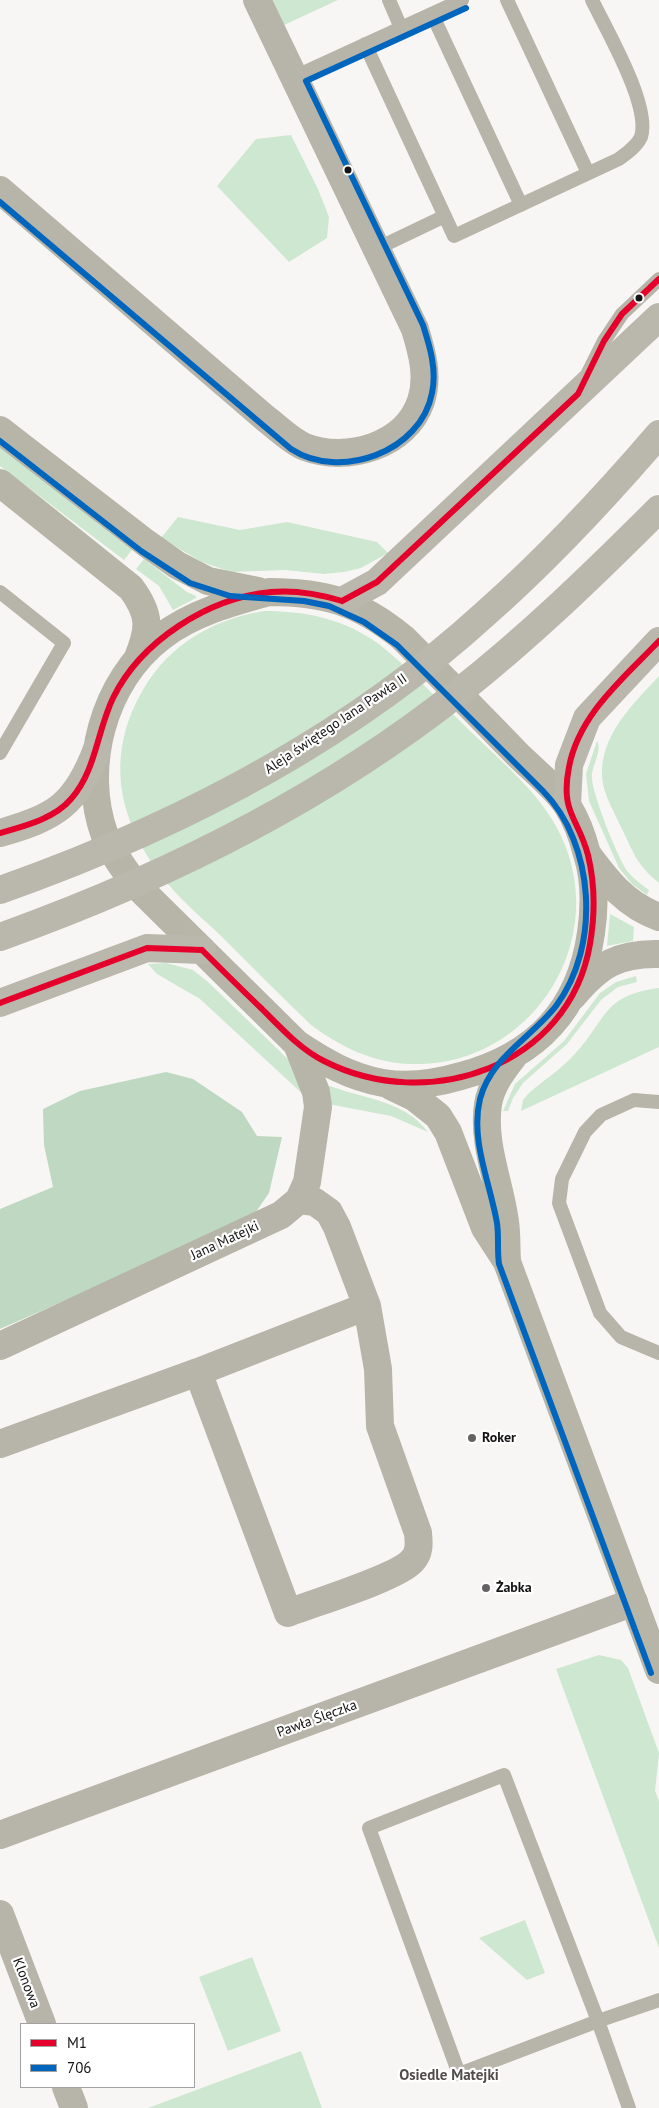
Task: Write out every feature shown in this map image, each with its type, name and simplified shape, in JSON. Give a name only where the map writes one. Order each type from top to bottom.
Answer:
[{"type":"main road","points":[[342,601],[377,582],[659,316]]},
{"type":"main road","points":[[0,430],[146,543],[177,565],[208,581],[269,592],[304,592],[342,601],[384,622],[403,638],[567,805],[588,855],[594,894],[594,918],[584,969],[573,996],[559,1018],[534,1042],[513,1057],[480,1071],[449,1080],[417,1084],[385,1083]]},
{"type":"main road","name":"Aleja świętego Jana Pawła II","points":[[0,890],[50,873],[170,822],[268,770],[320,738],[399,683],[485,615],[543,561],[659,434]]},
{"type":"main road","points":[[0,484],[131,588],[140,601],[146,616],[147,635],[136,661],[113,697],[105,716],[97,749],[88,773],[69,801],[45,817],[0,833]]},
{"type":"main road","points":[[0,937],[66,914],[192,859],[296,803],[377,752],[422,720],[513,648],[580,588],[659,509]]},
{"type":"main road","points":[[136,661],[160,637],[181,624],[231,602],[269,592]]},
{"type":"main road","points":[[567,805],[569,765],[588,718],[659,641]]},
{"type":"main road","points":[[97,749],[94,786],[105,836],[119,863],[135,884],[298,1044],[322,1061],[344,1071],[385,1083],[414,1097],[438,1116],[448,1132],[485,1228],[507,1262],[659,1670]]},
{"type":"main road","points":[[0,1003],[147,948],[202,950]]},
{"type":"main road","points":[[507,1262],[505,1221],[497,1187],[487,1121],[488,1102],[494,1087],[500,1074],[513,1057]]},
{"type":"street","points":[[0,190],[265,418],[304,446],[325,452],[345,453],[370,448],[394,437],[411,420],[421,400],[425,374],[422,354],[415,330],[257,0]]},
{"type":"street","points":[[588,855],[611,887],[628,902],[659,917]]},
{"type":"street","points":[[573,996],[589,977],[606,964],[622,957],[659,954]]},
{"type":"street","points":[[198,1372],[288,1613],[394,1573],[412,1561],[420,1548],[419,1540],[380,1426],[378,1369],[367,1306],[337,1227],[329,1212],[315,1202],[299,1200],[307,1182],[318,1108],[316,1092],[298,1044]]},
{"type":"street","name":"Jana Matejki","points":[[0,1346],[281,1215],[299,1200]]},
{"type":"street","points":[[0,1444],[198,1372],[367,1306]]},
{"type":"street","name":"Pawła Ślęczka","points":[[0,1835],[634,1602]]},
{"type":"street","name":"Klonowa","points":[[0,1914],[42,2023]]},
{"type":"street","points":[[66,2088],[74,2108]]},
{"type":"lane","points":[[389,0],[401,28]]},
{"type":"lane","points":[[294,77],[462,0]]},
{"type":"lane","points":[[507,0],[588,173]]},
{"type":"lane","points":[[365,44],[454,236],[619,159],[630,151],[640,139],[644,122],[640,103],[592,0]]},
{"type":"lane","points":[[432,14],[521,205]]},
{"type":"lane","points":[[376,249],[445,216]]},
{"type":"lane","points":[[578,394],[604,341],[622,314],[659,279]]},
{"type":"lane","points":[[0,592],[64,643],[0,753]]},
{"type":"lane","points":[[659,1102],[634,1100],[601,1115],[585,1132],[562,1179],[559,1203],[600,1313],[621,1337],[659,1353]]},
{"type":"lane","points":[[629,2108],[598,2021],[504,1775],[369,1828],[459,2074],[598,2021],[659,2000]]},
{"type":"green space","points":[[270,0],[338,0],[282,26]]},
{"type":"green space","points":[[291,135],[318,189],[329,217],[327,238],[289,262],[217,186],[256,139]]},
{"type":"green space","points":[[0,447],[132,550],[124,560],[0,466]]},
{"type":"green space","points":[[178,517],[240,530],[287,522],[377,542],[388,553],[361,568],[344,572],[324,574],[285,570],[231,572],[202,562],[161,538]]},
{"type":"green space","points":[[144,559],[187,592],[196,596],[196,598],[173,610],[159,586],[136,569]]},
{"type":"green space","points":[[264,611],[280,611],[324,618],[352,628],[379,644],[411,672],[519,779],[546,810],[557,827],[565,845],[575,885],[575,924],[565,962],[546,996],[521,1024],[489,1046],[452,1060],[411,1064],[384,1061],[371,1057],[334,1040],[311,1025],[180,897],[151,861],[137,838],[128,814],[122,789],[120,765],[123,739],[131,714],[144,688],[167,659],[180,646],[195,636],[228,620]]},
{"type":"green space","points":[[659,676],[659,883],[645,869],[632,851],[609,802],[602,777],[606,747],[612,734],[629,709]]},
{"type":"green space","points":[[597,741],[599,749],[592,774],[596,797],[612,840],[624,865],[633,877],[649,890],[647,895],[632,884],[619,868],[589,801],[586,774]]},
{"type":"green space","points":[[610,914],[634,927],[633,941],[607,946]]},
{"type":"green space","points":[[166,963],[193,970],[208,982],[292,1063],[308,1099],[200,999],[157,974],[148,964]]},
{"type":"green space","points":[[636,976],[637,982],[618,987],[601,1000],[567,1044],[523,1083],[513,1098],[508,1111],[503,1111],[515,1084],[564,1041],[600,993],[616,982]]},
{"type":"green space","points":[[659,988],[659,1047],[521,1111],[523,1100],[528,1094],[572,1057],[615,1003],[640,991]]},
{"type":"green space","points":[[166,1072],[193,1079],[242,1112],[257,1136],[282,1137],[269,1193],[251,1219],[0,1329],[0,1209],[53,1187],[44,1145],[43,1109],[80,1091]]},
{"type":"green space","points":[[330,1086],[396,1107],[419,1122],[428,1132],[391,1116],[328,1104],[327,1087]]},
{"type":"green space","points":[[599,1655],[621,1660],[628,1668],[659,1753],[655,1791],[659,1801],[659,1948],[556,1669]]},
{"type":"green space","points":[[525,1920],[545,1973],[527,1980],[479,1938]]},
{"type":"green space","points":[[252,1957],[281,2031],[228,2051],[199,1977]]},
{"type":"green space","points":[[301,2051],[322,2108],[148,2108]]},
{"type":"transit line","name":"706","points":[[0,202],[291,449],[311,458],[332,462],[354,461],[376,455],[395,445],[412,431],[425,414],[432,393],[434,376],[432,359],[423,325],[306,81],[466,8]]},
{"type":"transit line","name":"M1","points":[[342,601],[377,582],[578,394],[604,341],[622,314],[659,279]]},
{"type":"transit line","name":"706","points":[[0,441],[141,551],[190,583],[230,596],[304,601],[329,606],[364,622],[397,645],[543,791],[560,813],[573,839],[582,866],[586,896],[585,926],[580,955],[570,982],[556,1006],[502,1060],[485,1084],[480,1099],[477,1130],[482,1161],[497,1223],[499,1264],[651,1673]]},
{"type":"transit line","name":"M1","points":[[0,833],[47,817],[71,799],[86,776],[113,698],[125,677],[141,658],[179,626],[201,613],[224,603],[247,596],[271,592],[307,593],[342,601]]},
{"type":"transit line","name":"M1","points":[[202,950],[299,1044],[324,1061],[364,1076],[406,1082],[448,1080],[488,1068],[524,1049],[554,1022],[577,987],[590,944],[594,900],[592,877],[588,855],[571,814],[567,795],[569,767],[574,748],[582,730],[605,698],[659,641]]},
{"type":"transit line","name":"M1","points":[[0,1003],[147,948],[202,950]]},
{"type":"place","name":"Roker","points":[[472,1438]]},
{"type":"place","name":"Żabka","points":[[486,1588]]},
{"type":"district","name":"Osiedle Matejki","points":[[449,2076]]}]
